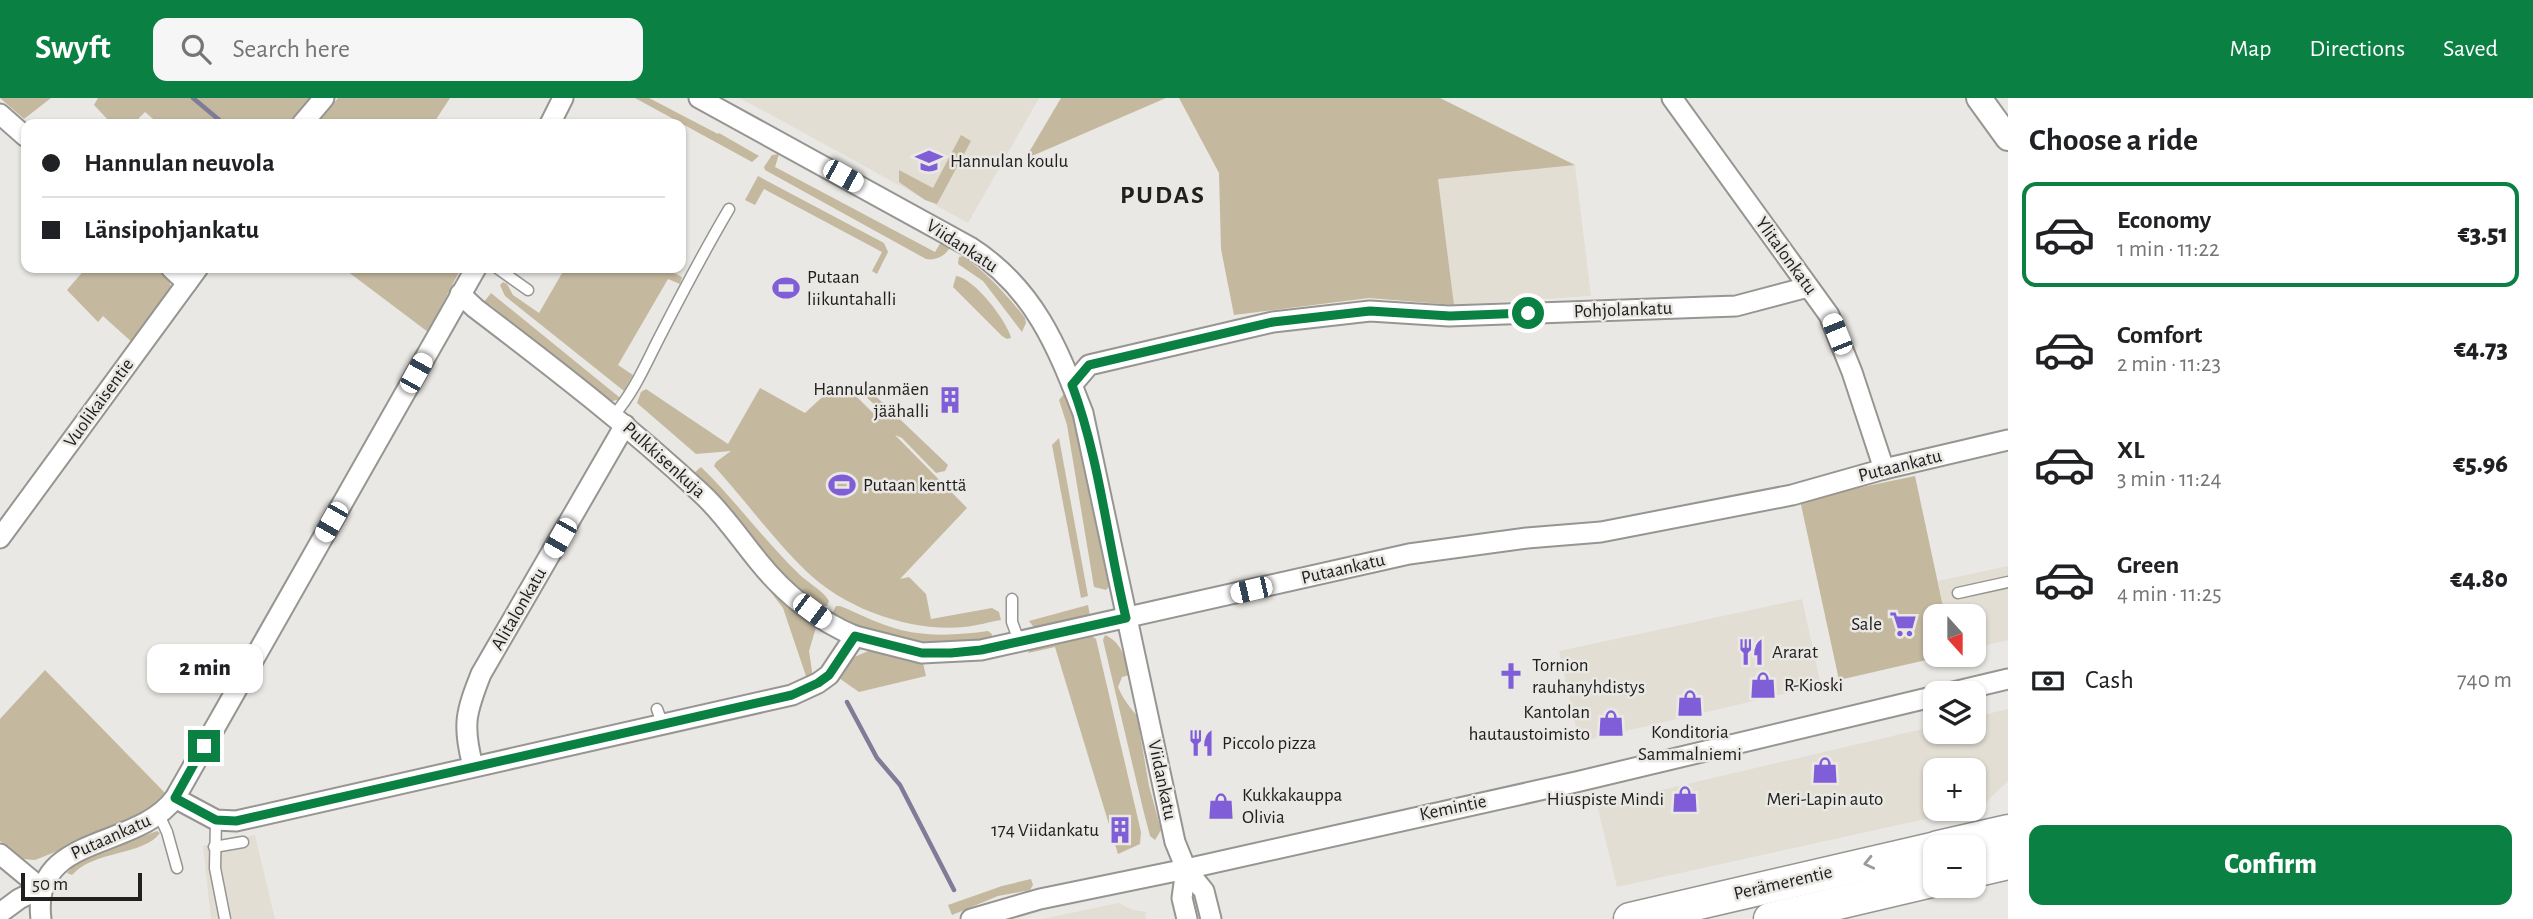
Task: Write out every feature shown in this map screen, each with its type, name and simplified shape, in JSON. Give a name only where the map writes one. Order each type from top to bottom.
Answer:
[{"type":"highway","name":"Perämerentie","points":[[1986,836],[2008,831]]},
{"type":"highway","name":"Perämerentie","points":[[1630,919],[1923,850]]},
{"type":"highway","points":[[1986,868],[2008,863]]},
{"type":"highway","name":"Perämerentie","points":[[1770,919],[1923,883]]},
{"type":"street","points":[[306,119],[324,98]]},
{"type":"street","points":[[552,119],[563,98]]},
{"type":"street","name":"Viidankatu","points":[[699,98],[946,233],[995,263],[1036,311],[1059,350],[1083,414],[1175,842],[1186,869],[1204,891],[1211,919]]},
{"type":"street","name":"Ylitalonkatu","points":[[1672,98],[1829,315],[1852,372],[1884,469]]},
{"type":"street","points":[[1979,98],[2008,138]]},
{"type":"street","points":[[0,114],[21,133]]},
{"type":"street","name":"Putaankatu","points":[[41,888],[48,874],[62,859],[148,822],[159,816],[175,798],[473,273]]},
{"type":"street","name":"Vuolikaisentie","points":[[0,538],[193,275]]},
{"type":"street","name":"Pohjolankatu","points":[[1072,385],[1089,365],[1273,322],[1370,311],[1450,316],[1736,306],[1808,287]]},
{"type":"street","name":"Pulkkisenkuja","points":[[460,294],[620,420],[704,495],[760,564],[794,596],[823,620],[855,636]]},
{"type":"street","name":"Alitalonkatu","points":[[472,766],[465,724],[468,706],[481,674],[620,420]]},
{"type":"street","name":"Putaankatu","points":[[855,636],[922,653],[981,650],[1409,554],[1601,531],[1791,495],[1884,469],[2008,440]]},
{"type":"street","points":[[175,798],[216,820],[236,821],[472,766],[659,716],[792,695],[829,675],[855,636]]},
{"type":"street","points":[[1986,684],[2008,679]]},
{"type":"street","name":"Kemintie","points":[[971,919],[1040,899],[1576,782],[1923,699]]},
{"type":"street","points":[[0,854],[41,888]]},
{"type":"street","name":"Viidankatu","points":[[1186,869],[1182,898],[1187,919]]},
{"type":"street","points":[[0,913],[41,888]]},
{"type":"street","points":[[41,888],[41,919]]},
{"type":"lane","points":[[620,420],[627,400],[677,307],[698,261],[729,209]]},
{"type":"lane","points":[[503,273],[528,290]]},
{"type":"lane","points":[[1958,593],[2008,582]]},
{"type":"lane","points":[[1012,599],[1012,622],[1019,641]]},
{"type":"lane","points":[[159,816],[167,832],[177,869]]},
{"type":"lane","points":[[216,820],[215,868],[225,919]]},
{"type":"lane","points":[[214,847],[243,842]]},
{"type":"shaded area","points":[[0,98],[51,98],[24,119]]},
{"type":"shaded area","points":[[98,98],[312,98],[293,119],[153,119],[145,112],[138,119],[107,119],[94,105]]},
{"type":"shaded area","points":[[338,98],[450,98],[436,119],[321,119]]},
{"type":"shaded area","points":[[635,98],[649,98],[759,156],[752,162],[686,126],[686,119],[673,119]]},
{"type":"shaded area","name":"Hannulan koulu","points":[[740,98],[1039,98],[968,223]]},
{"type":"shaded area","points":[[1061,98],[1166,98],[1025,159]]},
{"type":"shaded area","points":[[1179,98],[1440,98],[1575,165],[1438,179],[1454,305],[1369,298],[1234,315],[1221,249],[1219,173]]},
{"type":"shaded area","points":[[961,135],[971,141],[937,204],[925,200],[899,182],[899,170],[933,188]]},
{"type":"shaded area","points":[[779,154],[775,167],[935,252],[941,242],[950,247],[940,257],[926,259],[765,170],[764,167],[772,155]]},
{"type":"shaded area","points":[[1575,165],[1591,296],[1454,305],[1438,179]]},
{"type":"shaded area","points":[[758,176],[884,243],[888,252],[877,274],[872,271],[882,252],[764,189],[755,205],[745,200]]},
{"type":"shaded area","points":[[963,256],[996,285],[1025,318],[1022,332],[983,281],[958,264],[959,257]]},
{"type":"shaded area","points":[[82,273],[163,273],[173,292],[134,344],[103,316],[98,322],[67,290]]},
{"type":"shaded area","points":[[350,273],[458,273],[428,332]]},
{"type":"shaded area","points":[[562,273],[672,273],[682,277],[680,284],[668,279],[618,365],[633,375],[624,391],[505,296],[500,285],[503,282],[507,284],[513,295],[539,313]]},
{"type":"shaded area","points":[[956,276],[972,284],[989,301],[1011,338],[1002,336],[953,287]]},
{"type":"shaded area","points":[[491,293],[620,399],[609,402],[484,302]]},
{"type":"shaded area","name":"Putaan kenttä","points":[[862,383],[948,465],[945,471],[936,473],[902,438],[895,435],[967,508],[900,579],[909,577],[926,594],[931,619],[992,608],[999,612],[1001,620],[964,627],[922,626],[879,615],[840,596],[822,585],[794,559],[714,466],[731,451],[696,454],[637,403],[641,392],[646,389],[728,444],[760,388],[805,413],[833,387],[851,391],[879,419],[876,414],[878,408],[859,390]]},
{"type":"shaded area","points":[[1064,394],[1073,418],[1109,587],[1106,590],[1094,587],[1067,425],[1059,400]]},
{"type":"shaded area","points":[[1059,438],[1088,596],[1081,598],[1052,445]]},
{"type":"shaded area","points":[[701,467],[800,575],[827,597],[827,606],[820,607],[780,571],[694,473]]},
{"type":"shaded area","points":[[1915,476],[1942,604],[1923,604],[1923,661],[1839,680],[1800,500]]},
{"type":"shaded area","points":[[2008,566],[2008,640],[1986,645],[1986,604],[1943,604],[1938,581]]},
{"type":"shaded area","points":[[763,582],[817,624],[809,651],[813,678],[808,682],[783,608]]},
{"type":"shaded area","points":[[1802,599],[1821,685],[1579,742],[1559,651]]},
{"type":"shaded area","points":[[1088,605],[1090,616],[1082,620],[1036,630],[1029,621]]},
{"type":"shaded area","points":[[836,606],[885,625],[923,634],[988,631],[992,634],[991,639],[968,643],[911,642],[875,632],[835,615],[833,612]]},
{"type":"shaded area","points":[[1090,635],[1096,639],[1141,832],[1140,844],[1118,854],[1055,647],[1028,653],[1031,647]]},
{"type":"shaded area","points":[[1105,635],[1119,646],[1128,668],[1129,675],[1122,677],[1118,687],[1137,716],[1149,786],[1161,830],[1155,840],[1150,836],[1143,809],[1103,640]]},
{"type":"shaded area","points":[[873,649],[895,657],[918,660],[923,663],[926,676],[859,692],[839,678],[852,658]]},
{"type":"shaded area","points":[[45,670],[167,795],[147,813],[123,825],[35,860],[23,859],[0,841],[0,719]]},
{"type":"shaded area","points":[[2008,709],[2008,781],[1986,802],[1986,758],[1923,758],[1923,820],[1617,887],[1597,805],[1923,729],[1923,744],[1986,744],[1986,714]]},
{"type":"shaded area","points":[[157,831],[160,833],[142,846],[93,861],[72,875],[67,873],[77,862]]},
{"type":"shaded area","points":[[255,835],[275,919],[211,919],[203,846]]},
{"type":"shaded area","points":[[1031,879],[1033,885],[1030,890],[998,896],[952,915],[948,905],[1002,886]]},
{"type":"shaded area","points":[[1119,903],[1132,910],[1147,912],[1146,919],[1042,919]]},
{"type":"waterway","points":[[193,98],[218,119]]},
{"type":"waterway","points":[[847,702],[877,758],[900,785],[954,890]]},
{"type":"place","name":"Hannulan koulu","points":[[929,161]]},
{"type":"place","name":"Putaan liikuntahalli","points":[[786,288]]},
{"type":"place","name":"Hannulanmäen jäähalli","points":[[950,400]]},
{"type":"place","name":"Putaan kenttä","points":[[842,485]]},
{"type":"place","name":"Sale","points":[[1903,624]]},
{"type":"place","name":"Ararat","points":[[1751,652]]},
{"type":"place","name":"Tornion rauhanyhdistys","points":[[1511,676]]},
{"type":"place","name":"R-Kioski","points":[[1763,685]]},
{"type":"place","name":"Konditoria Sammalniemi","points":[[1690,703]]},
{"type":"place","name":"Kantolan hautaustoimisto","points":[[1611,723]]},
{"type":"place","name":"Piccolo pizza","points":[[1201,743]]},
{"type":"place","name":"Meri-Lapin auto","points":[[1825,770]]},
{"type":"place","name":"Hiuspiste Mindi","points":[[1685,799]]},
{"type":"place","name":"Kukkakauppa Olivia","points":[[1221,806]]},
{"type":"place","name":"174 Viidankatu","points":[[1120,830]]},
{"type":"district","name":"PUDAS","points":[[1163,195]]},
{"type":"route","points":[[204,746],[175,798],[216,820],[236,821],[792,695],[829,675],[855,636],[922,653],[951,653],[981,650],[1126,618],[1094,458],[1083,414],[1072,385],[1089,365],[1273,322],[1370,311],[1450,316],[1528,313]]}]
